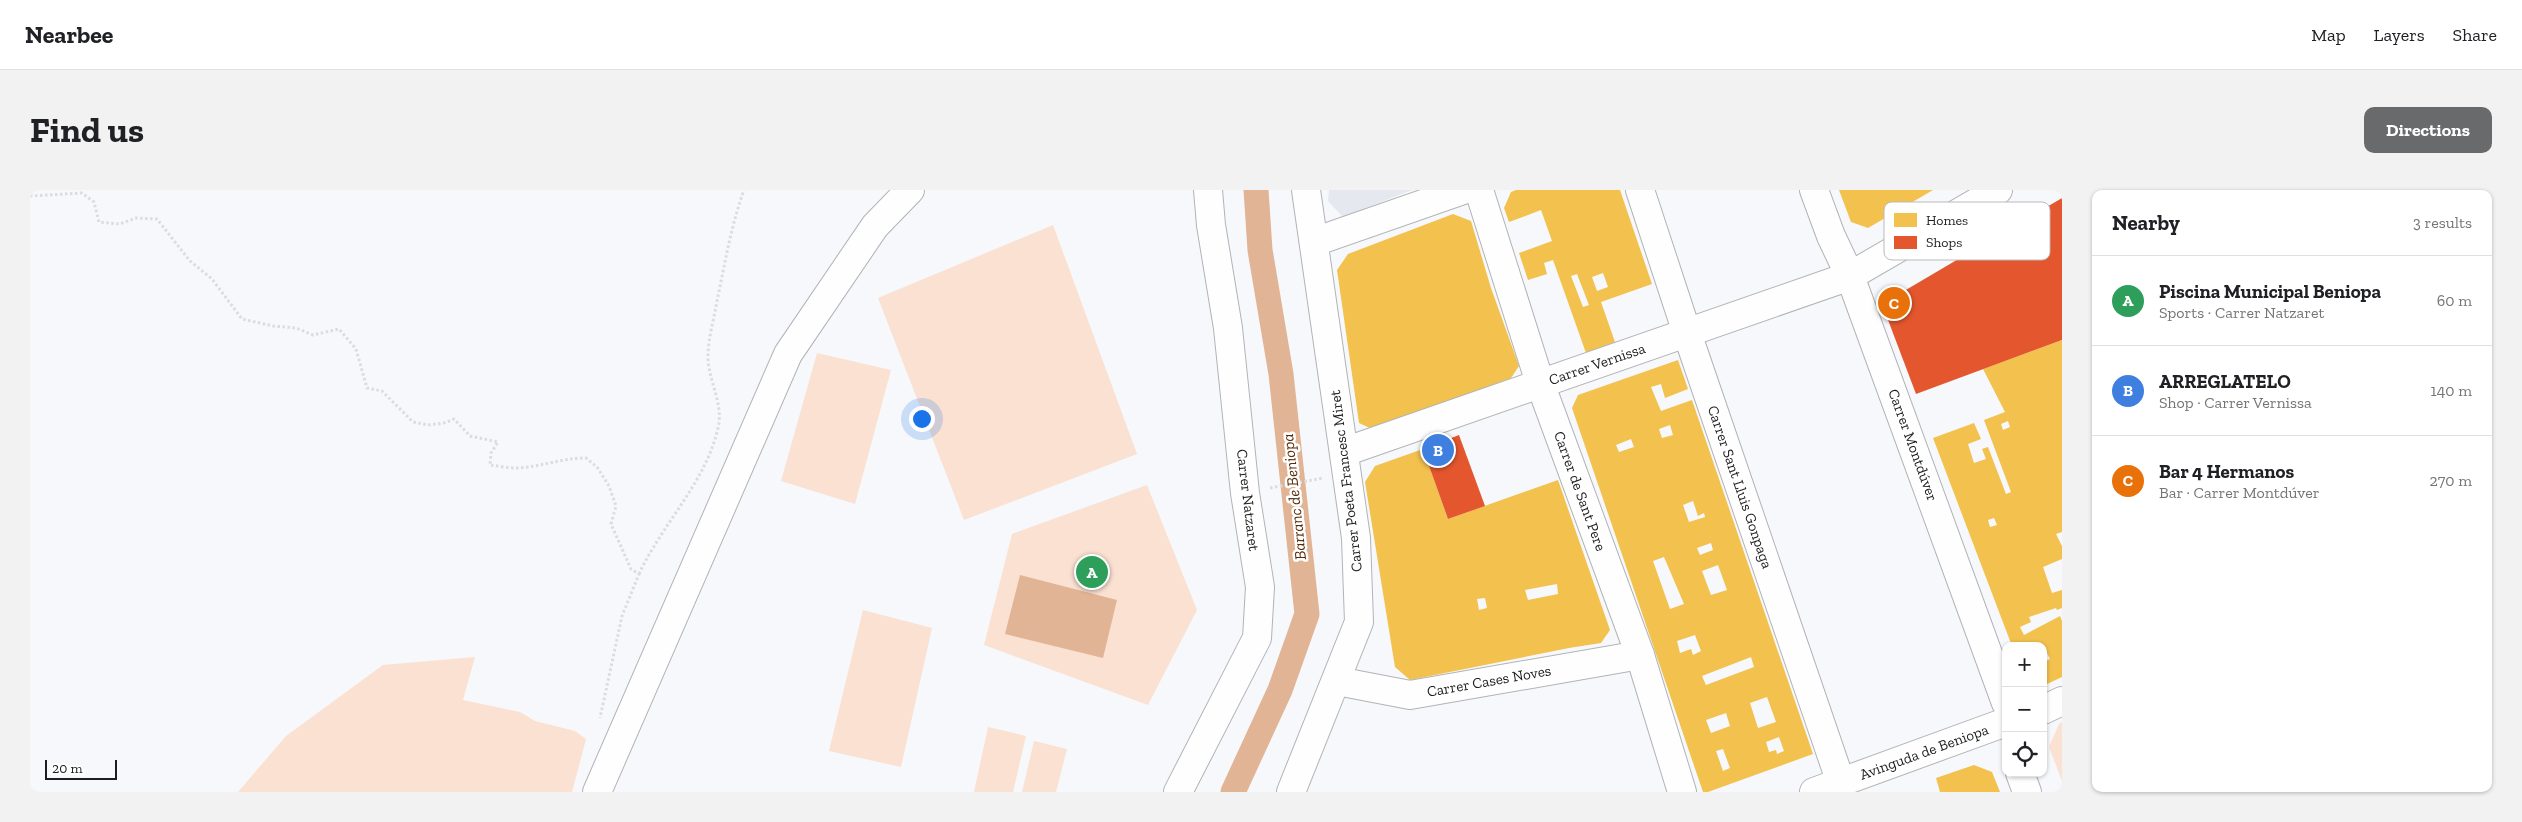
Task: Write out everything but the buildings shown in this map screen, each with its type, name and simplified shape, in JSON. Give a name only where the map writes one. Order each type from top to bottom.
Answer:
[{"type":"street","points":[[597,792],[788,354],[875,226],[910,190]]},
{"type":"street","name":"Carrer Natzaret","points":[[1178,792],[1257,638],[1260,587],[1245,493],[1228,328],[1211,225],[1208,190]]},
{"type":"street","name":"Carrer Poeta Francesc Miret","points":[[1291,792],[1359,622],[1356,538],[1306,190]]},
{"type":"street","points":[[1314,242],[1463,190]]},
{"type":"street","name":"Carrer de Sant Pere","points":[[1479,190],[1540,383],[1640,655],[1682,792]]},
{"type":"street","name":"Carrer Sant Lluis Gonpaga","points":[[1640,190],[1841,783]]},
{"type":"street","name":"Carrer Montdúver","points":[[1814,190],[1831,236],[1850,276],[2002,691]]},
{"type":"street","name":"Carrer Vernissa","points":[[1977,202],[1998,190]]},
{"type":"street","name":"Carrer Vernissa","points":[[1346,463],[1540,383],[1850,276],[1884,256]]},
{"type":"street","name":"Carrer Cases Noves","points":[[1337,681],[1410,695],[1640,655]]},
{"type":"street","points":[[2047,708],[2062,701]]},
{"type":"street","name":"Avinguda de Beniopa","points":[[1814,792],[2002,723]]},
{"type":"street","points":[[2021,777],[2027,792]]},
{"type":"path","points":[[598,726],[622,616],[649,553],[704,468],[719,427],[720,411],[713,387],[708,357],[726,249],[744,190]]},
{"type":"path","points":[[30,196],[82,193],[94,202],[99,222],[120,224],[136,218],[157,219],[190,261],[212,279],[242,319],[264,325],[296,328],[313,335],[339,329],[356,349],[367,388],[382,391],[413,422],[428,425],[444,423],[454,419],[470,436],[498,442],[491,453],[490,465],[515,468],[539,465],[564,458],[586,458],[597,467],[609,486],[616,506],[611,524],[631,570],[639,574]]},
{"type":"path","points":[[1245,493],[1346,463]]},
{"type":"shaded area","points":[[1329,190],[1412,190],[1343,217],[1328,201]]},
{"type":"shaded area","points":[[1053,225],[1137,454],[964,520],[878,298]]},
{"type":"shaded area","points":[[817,353],[891,370],[855,504],[781,481]]},
{"type":"shaded area","points":[[1147,485],[1197,610],[1148,705],[984,645],[1012,534]]},
{"type":"shaded area","points":[[1020,575],[1117,600],[1103,658],[1005,634]]},
{"type":"shaded area","points":[[863,610],[932,628],[901,767],[829,751]]},
{"type":"shaded area","points":[[475,657],[463,700],[520,712],[535,721],[575,731],[586,739],[572,792],[238,792],[286,736],[383,665]]},
{"type":"shaded area","points":[[2062,722],[2062,781],[2049,747],[2059,724]]},
{"type":"shaded area","points":[[988,727],[1026,736],[1013,792],[974,792]]},
{"type":"shaded area","points":[[1034,741],[1067,749],[1056,792],[1022,792]]},
{"type":"waterway","name":"Barranc de Beniopa","points":[[1233,792],[1280,690],[1307,614],[1281,374],[1260,250],[1256,190]]},
{"type":"place","name":"Bar 4 Hermanos","points":[[1894,303]]},
{"type":"place","name":"ARREGLATELO","points":[[1438,450]]},
{"type":"place","name":"Piscina Municipal Beniopa","points":[[1092,572]]}]
